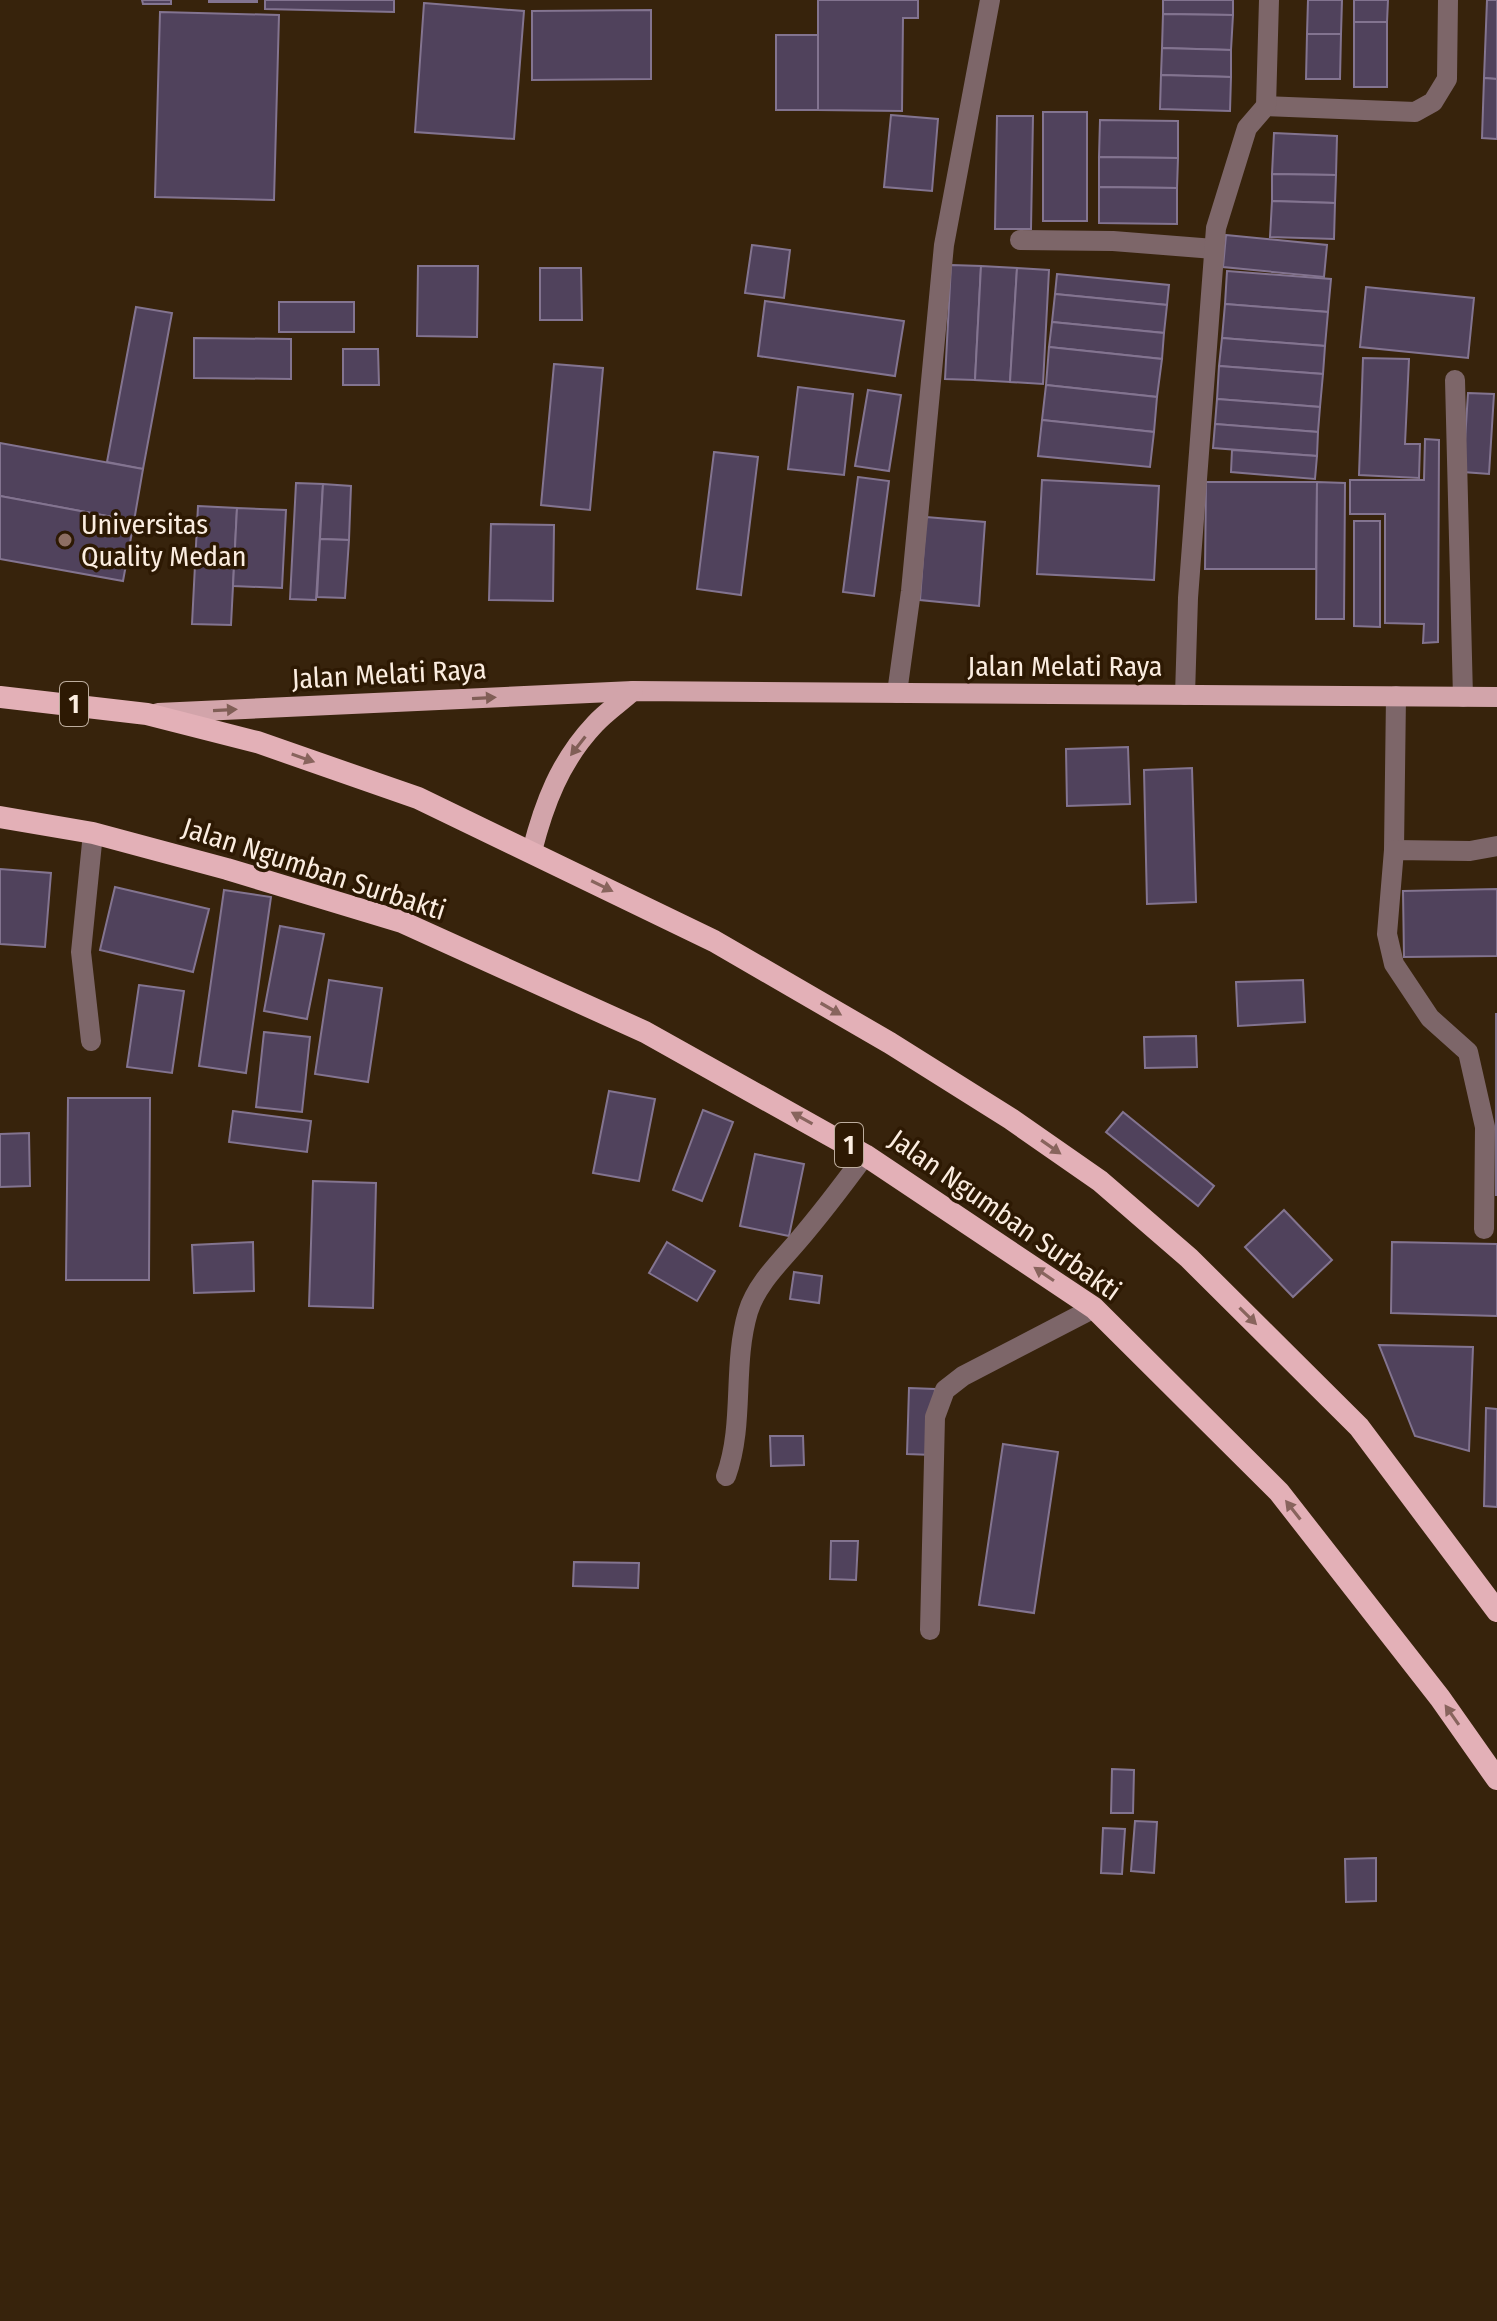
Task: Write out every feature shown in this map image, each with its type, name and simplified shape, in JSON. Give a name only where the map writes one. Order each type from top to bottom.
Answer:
[{"type":"highway","name":"1","points":[[0,697],[147,714],[257,742],[404,793],[532,851],[727,948],[1011,1119],[1100,1181],[1189,1258],[1359,1427],[1497,1611]]},
{"type":"highway","name":"Jalan Ngumban Surbakti","points":[[0,817],[93,833],[227,869],[402,922],[645,1032],[865,1155],[1094,1308],[1279,1492],[1440,1698],[1497,1779]]},
{"type":"main road","name":"Jalan Melati Raya","points":[[147,714],[633,691],[1497,697]]},
{"type":"main road","points":[[532,851],[544,804],[565,761],[595,723],[633,691]]},
{"type":"street","points":[[897,693],[911,591],[944,245],[990,0]]},
{"type":"street","points":[[1185,695],[1188,598],[1216,228],[1247,128],[1266,106],[1269,0]]},
{"type":"street","points":[[1266,106],[1415,112],[1433,102],[1447,79],[1448,0]]},
{"type":"street","points":[[1020,240],[1113,241],[1214,249]]},
{"type":"street","points":[[1455,380],[1463,697]]},
{"type":"street","points":[[1396,696],[1394,850],[1387,934],[1394,964],[1420,1006],[1468,1052],[1485,1127],[1484,1229]]},
{"type":"street","points":[[91,1041],[81,952],[93,833]]},
{"type":"street","points":[[1394,850],[1470,851],[1497,846]]},
{"type":"street","points":[[726,1476],[736,1443],[740,1350],[749,1310],[770,1272],[865,1155]]},
{"type":"street","points":[[930,1630],[935,1417],[945,1390],[963,1376],[1094,1308]]},
{"type":"building","points":[[142,0],[171,0],[171,4],[143,4]]},
{"type":"building","points":[[257,0],[257,2],[209,2]]},
{"type":"building","points":[[265,0],[394,0],[394,12],[265,9]]},
{"type":"building","points":[[818,0],[918,0],[918,18],[903,18],[902,111],[818,110]]},
{"type":"building","points":[[1163,0],[1233,0],[1233,15],[1163,14]]},
{"type":"building","points":[[1308,0],[1342,0],[1341,34],[1307,34]]},
{"type":"building","points":[[1354,0],[1388,0],[1387,22],[1354,22]]},
{"type":"building","points":[[1487,0],[1497,0],[1497,79],[1484,78]]},
{"type":"building","points":[[424,3],[524,11],[514,139],[415,132]]},
{"type":"building","points":[[651,10],[651,79],[532,80],[532,11]]},
{"type":"building","points":[[160,12],[279,15],[274,200],[155,197]]},
{"type":"building","points":[[1163,14],[1233,15],[1231,50],[1162,48]]},
{"type":"building","points":[[1354,22],[1387,22],[1387,87],[1354,87]]},
{"type":"building","points":[[1307,34],[1341,34],[1340,79],[1306,79]]},
{"type":"building","points":[[776,35],[818,35],[818,110],[776,110]]},
{"type":"building","points":[[1162,48],[1231,50],[1231,77],[1161,75]]},
{"type":"building","points":[[1161,75],[1231,77],[1230,111],[1160,109]]},
{"type":"building","points":[[1484,78],[1497,79],[1497,139],[1482,138]]},
{"type":"building","points":[[1043,112],[1087,112],[1087,221],[1043,221]]},
{"type":"building","points":[[891,115],[938,119],[932,191],[884,187]]},
{"type":"building","points":[[997,116],[1033,116],[1031,229],[995,229]]},
{"type":"building","points":[[1100,120],[1178,121],[1178,158],[1099,157]]},
{"type":"building","points":[[1274,133],[1337,136],[1336,175],[1272,174]]},
{"type":"building","points":[[1099,157],[1178,158],[1177,188],[1099,187]]},
{"type":"building","points":[[1272,174],[1336,175],[1335,203],[1272,201]]},
{"type":"building","points":[[1099,187],[1177,188],[1177,224],[1099,223]]},
{"type":"building","points":[[1272,201],[1335,203],[1334,239],[1270,237]]},
{"type":"building","points":[[1226,235],[1327,245],[1324,277],[1223,267]]},
{"type":"building","points":[[752,245],[790,250],[784,298],[745,293]]},
{"type":"building","points":[[951,265],[981,266],[975,380],[945,379]]},
{"type":"building","points":[[418,266],[478,266],[477,337],[417,336]]},
{"type":"building","points":[[981,266],[1017,268],[1010,382],[975,380]]},
{"type":"building","points":[[540,268],[581,268],[582,320],[540,320]]},
{"type":"building","points":[[1017,268],[1049,270],[1043,384],[1010,382]]},
{"type":"building","points":[[1227,271],[1331,279],[1328,312],[1225,304]]},
{"type":"building","points":[[1057,274],[1169,285],[1167,305],[1055,294]]},
{"type":"building","points":[[1366,287],[1474,298],[1468,358],[1360,347]]},
{"type":"building","points":[[1055,294],[1167,305],[1164,333],[1052,322]]},
{"type":"building","points":[[765,301],[904,321],[895,376],[758,356]]},
{"type":"building","points":[[279,302],[354,302],[354,332],[279,332]]},
{"type":"building","points":[[1225,304],[1328,312],[1325,346],[1222,338]]},
{"type":"building","points":[[136,307],[172,313],[143,469],[107,462]]},
{"type":"building","points":[[1052,322],[1164,333],[1162,359],[1049,347]]},
{"type":"building","points":[[194,338],[291,339],[291,379],[194,378]]},
{"type":"building","points":[[1222,338],[1325,346],[1323,374],[1219,366]]},
{"type":"building","points":[[1049,347],[1162,359],[1157,397],[1046,385]]},
{"type":"building","points":[[343,349],[378,349],[379,385],[343,385]]},
{"type":"building","points":[[1363,358],[1409,359],[1405,444],[1420,444],[1419,478],[1359,475]]},
{"type":"building","points":[[554,364],[603,368],[590,510],[541,505]]},
{"type":"building","points":[[1219,366],[1323,374],[1320,407],[1217,399]]},
{"type":"building","points":[[1046,385],[1157,397],[1154,432],[1042,420]]},
{"type":"building","points":[[798,387],[853,394],[844,475],[788,469]]},
{"type":"building","points":[[868,390],[901,395],[889,471],[855,466]]},
{"type":"building","points":[[1468,393],[1494,394],[1489,474],[1463,472]]},
{"type":"building","points":[[1217,399],[1320,407],[1318,432],[1215,424]]},
{"type":"building","points":[[1042,420],[1154,432],[1150,467],[1038,456]]},
{"type":"building","points":[[1215,424],[1318,432],[1317,456],[1213,448]]},
{"type":"building","points":[[1425,439],[1439,440],[1438,642],[1423,643],[1424,624],[1385,623],[1385,514],[1350,514],[1350,480],[1424,480]]},
{"type":"building","points":[[0,443],[143,469],[134,521],[0,496]]},
{"type":"building","points":[[1232,450],[1317,456],[1315,479],[1231,472]]},
{"type":"building","points":[[714,452],[758,457],[741,595],[697,589]]},
{"type":"building","points":[[858,477],[889,481],[874,596],[843,592]]},
{"type":"building","points":[[1042,480],[1159,486],[1154,580],[1037,574]]},
{"type":"building","points":[[1206,482],[1317,482],[1316,569],[1205,569]]},
{"type":"building","points":[[1317,482],[1345,483],[1344,619],[1316,619]]},
{"type":"building","points":[[296,483],[323,484],[316,600],[290,599]]},
{"type":"building","points":[[323,484],[351,486],[349,540],[320,539]]},
{"type":"building","name":"Universitas Quality Medan","points":[[0,496],[134,521],[123,581],[0,559]]},
{"type":"building","points":[[198,506],[237,508],[231,625],[192,624]]},
{"type":"building","points":[[237,508],[286,510],[282,588],[233,586]]},
{"type":"building","points":[[926,517],[985,522],[979,606],[920,600]]},
{"type":"building","points":[[1354,521],[1380,521],[1380,627],[1354,626]]},
{"type":"building","points":[[491,524],[554,525],[553,601],[489,600]]},
{"type":"building","points":[[320,539],[349,540],[345,598],[317,597]]},
{"type":"building","points":[[1128,747],[1130,804],[1067,806],[1066,749]]},
{"type":"building","points":[[1192,768],[1196,902],[1147,904],[1144,770]]},
{"type":"building","points":[[0,869],[51,873],[45,947],[0,944]]},
{"type":"building","points":[[115,887],[209,909],[193,972],[100,950]]},
{"type":"building","points":[[1497,889],[1497,956],[1404,957],[1403,891]]},
{"type":"building","points":[[224,890],[271,897],[246,1073],[199,1066]]},
{"type":"building","points":[[280,926],[324,934],[307,1019],[264,1011]]},
{"type":"building","points":[[329,980],[382,988],[368,1082],[315,1074]]},
{"type":"building","points":[[1303,980],[1305,1022],[1238,1026],[1236,982]]},
{"type":"building","points":[[139,985],[184,991],[172,1073],[127,1067]]},
{"type":"building","points":[[1496,1014],[1497,1014],[1496,1196]]},
{"type":"building","points":[[264,1032],[310,1037],[302,1112],[256,1107]]},
{"type":"building","points":[[1196,1036],[1197,1067],[1145,1068],[1144,1037]]},
{"type":"building","points":[[609,1091],[655,1099],[639,1181],[593,1173]]},
{"type":"building","points":[[68,1098],[150,1098],[149,1280],[66,1280]]},
{"type":"building","points":[[703,1110],[733,1122],[702,1201],[673,1190]]},
{"type":"building","points":[[233,1111],[311,1121],[307,1152],[229,1142]]},
{"type":"building","points":[[1123,1112],[1214,1186],[1198,1206],[1106,1132]]},
{"type":"building","points":[[29,1133],[30,1186],[0,1187],[0,1134]]},
{"type":"building","points":[[755,1154],[804,1164],[789,1236],[740,1226]]},
{"type":"building","points":[[313,1181],[376,1183],[373,1308],[309,1306]]},
{"type":"building","points":[[1284,1210],[1332,1260],[1293,1297],[1245,1247]]},
{"type":"building","points":[[253,1242],[254,1291],[194,1293],[192,1245]]},
{"type":"building","points":[[667,1242],[715,1271],[697,1301],[649,1273]]},
{"type":"building","points":[[1392,1242],[1497,1244],[1497,1316],[1391,1313]]},
{"type":"building","points":[[794,1272],[822,1276],[819,1303],[790,1299]]},
{"type":"building","points":[[1379,1345],[1473,1347],[1469,1451],[1415,1436]]},
{"type":"building","points":[[909,1388],[935,1389],[933,1455],[907,1454]]},
{"type":"building","points":[[1486,1408],[1497,1409],[1497,1507],[1484,1506]]},
{"type":"building","points":[[770,1436],[803,1436],[804,1465],[771,1466]]},
{"type":"building","points":[[1003,1444],[1058,1452],[1034,1613],[979,1605]]},
{"type":"building","points":[[831,1541],[858,1541],[856,1580],[830,1579]]},
{"type":"building","points":[[574,1562],[639,1563],[638,1588],[573,1586]]},
{"type":"building","points":[[1112,1769],[1134,1770],[1133,1813],[1111,1813]]},
{"type":"building","points":[[1135,1821],[1157,1822],[1154,1873],[1131,1871]]},
{"type":"building","points":[[1103,1828],[1125,1829],[1122,1874],[1101,1873]]},
{"type":"building","points":[[1376,1858],[1376,1901],[1346,1902],[1345,1859]]},
{"type":"place","name":"Universitas Quality Medan","points":[[65,540]]}]
